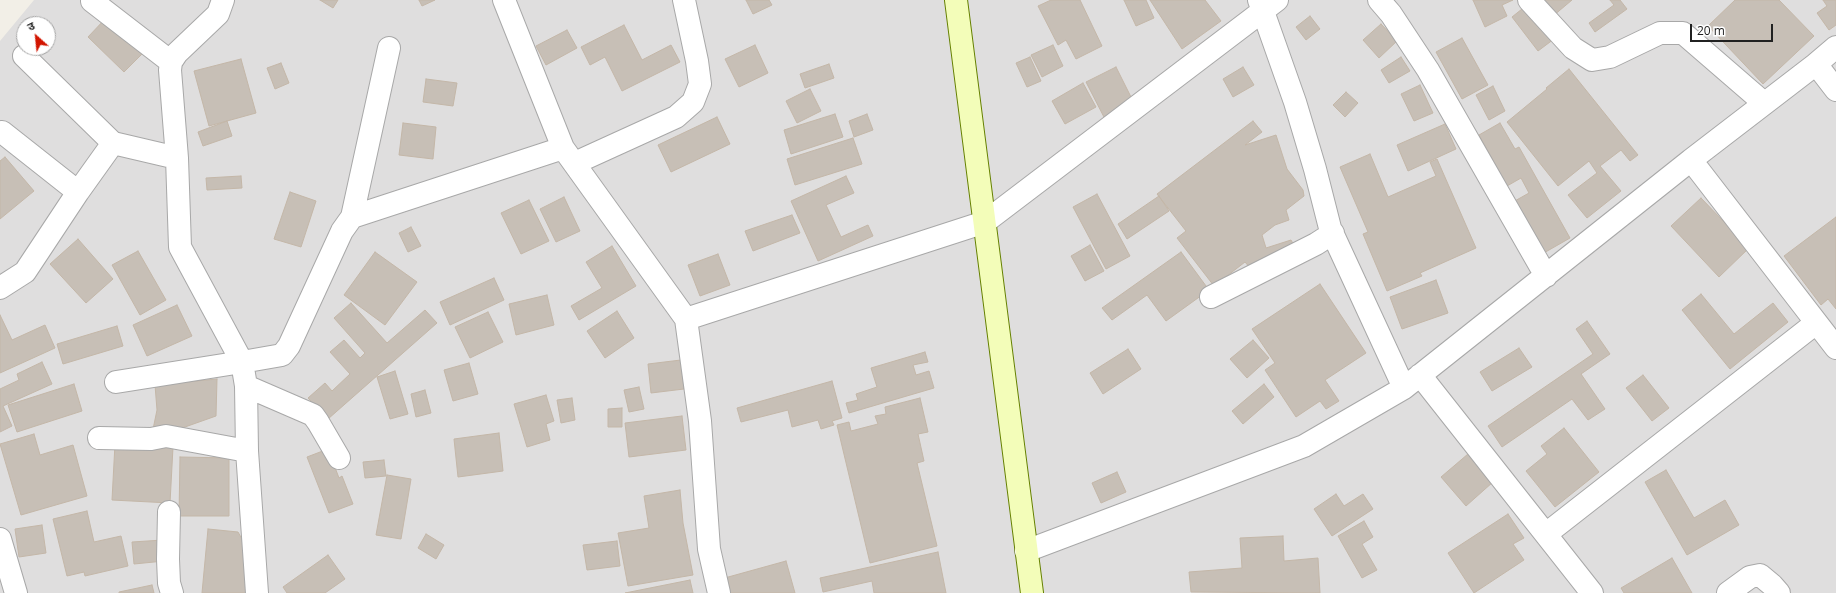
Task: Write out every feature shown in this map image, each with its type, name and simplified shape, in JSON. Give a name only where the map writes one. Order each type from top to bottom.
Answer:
[{"type":"main road","points":[[956,0],[1032,593]]},
{"type":"street","points":[[223,0],[218,14],[177,53],[171,62],[170,70],[177,158],[180,247],[242,362],[246,386],[248,451],[257,593]]},
{"type":"street","points":[[504,0],[569,156],[686,319],[700,421],[709,549],[719,593]]},
{"type":"street","points":[[352,218],[569,156],[676,117],[693,102],[700,84],[697,61],[684,0]]},
{"type":"street","points":[[1379,0],[1391,14],[1428,70],[1546,276]]},
{"type":"street","points":[[1529,0],[1573,48],[1592,60],[1610,57],[1660,33],[1682,33],[1764,103]]},
{"type":"street","points":[[92,1],[171,62]]},
{"type":"street","points":[[686,319],[985,222],[1267,3],[1333,233],[1412,382],[1546,534],[1592,593]]},
{"type":"street","points":[[1026,551],[1304,446],[1412,382],[1691,160],[1836,47]]},
{"type":"street","points":[[116,382],[242,362],[282,354],[289,346],[342,230],[352,218],[389,48]]},
{"type":"street","points":[[24,56],[113,142],[177,158]]},
{"type":"street","points":[[1816,64],[1836,90]]},
{"type":"street","points":[[2,132],[78,192]]},
{"type":"street","points":[[0,288],[25,272],[113,142]]},
{"type":"street","points":[[1691,160],[1836,348]]},
{"type":"street","points":[[1211,298],[1316,244],[1333,233]]},
{"type":"street","points":[[1546,534],[1816,323]]},
{"type":"street","points":[[246,386],[313,415],[340,458]]},
{"type":"street","points":[[99,438],[151,439],[166,436],[248,451]]},
{"type":"street","points":[[169,512],[168,559],[169,584],[172,593]]},
{"type":"street","points":[[0,539],[16,593]]},
{"type":"street","points":[[1728,593],[1750,577],[1760,575],[1779,593]]},
{"type":"shaded area","points":[[34,0],[1836,0],[1836,593],[0,593],[0,41],[16,22],[16,56],[56,56],[56,16],[21,16]]},
{"type":"building","points":[[320,0],[338,0],[333,8]]},
{"type":"building","points":[[419,0],[435,0],[422,6]]},
{"type":"building","points":[[746,0],[769,0],[772,5],[753,14]]},
{"type":"building","points":[[1051,0],[1080,0],[1102,46],[1076,59],[1066,40],[1058,45],[1038,6]]},
{"type":"building","points":[[1124,0],[1146,0],[1154,18],[1136,26]]},
{"type":"building","points":[[1150,0],[1205,0],[1221,21],[1182,49]]},
{"type":"building","points":[[1473,0],[1513,0],[1502,5],[1507,16],[1485,27]]},
{"type":"building","points":[[1538,0],[1572,0],[1553,16]]},
{"type":"building","points":[[1610,0],[1620,0],[1627,9],[1595,32],[1589,23],[1614,5]]},
{"type":"building","points":[[1735,0],[1779,0],[1814,36],[1763,84],[1708,26]]},
{"type":"building","points":[[1823,0],[1836,0],[1836,25],[1829,30],[1817,13],[1827,6]]},
{"type":"building","points":[[1527,5],[1554,39],[1538,51],[1512,17]]},
{"type":"building","points":[[1310,16],[1320,29],[1306,40],[1296,27]]},
{"type":"building","points":[[106,18],[143,53],[124,72],[88,37]]},
{"type":"building","points":[[1381,24],[1397,41],[1379,58],[1363,40]]},
{"type":"building","points":[[624,25],[642,60],[671,45],[680,62],[622,91],[605,57],[590,65],[581,47]]},
{"type":"building","points":[[567,30],[577,48],[546,65],[536,46]]},
{"type":"building","points":[[1462,38],[1488,85],[1462,99],[1436,52]]},
{"type":"building","points":[[755,45],[768,73],[739,87],[725,59]]},
{"type":"building","points":[[1053,45],[1063,66],[1042,77],[1031,55]]},
{"type":"building","points":[[1030,57],[1041,81],[1027,87],[1016,63]]},
{"type":"building","points":[[1401,57],[1410,71],[1389,83],[1381,70]]},
{"type":"building","points":[[241,59],[256,113],[209,126],[194,71]]},
{"type":"building","points":[[281,63],[289,83],[275,89],[267,68]]},
{"type":"building","points":[[829,64],[834,78],[805,88],[800,74]]},
{"type":"building","points":[[1116,67],[1136,107],[1106,121],[1086,82]]},
{"type":"building","points":[[1243,67],[1254,85],[1233,97],[1223,79]]},
{"type":"building","points":[[1569,69],[1638,155],[1630,161],[1621,150],[1600,166],[1621,191],[1587,218],[1568,195],[1597,173],[1589,161],[1558,186],[1507,122]]},
{"type":"building","points":[[426,79],[457,83],[453,106],[423,102]]},
{"type":"building","points":[[1083,83],[1096,107],[1065,124],[1052,101]]},
{"type":"building","points":[[1420,85],[1433,113],[1414,121],[1401,94]]},
{"type":"building","points":[[1493,86],[1505,111],[1489,120],[1476,95]]},
{"type":"building","points":[[810,89],[821,111],[797,123],[786,101]]},
{"type":"building","points":[[1346,92],[1358,103],[1345,117],[1333,105]]},
{"type":"building","points":[[835,114],[843,137],[791,154],[784,130]]},
{"type":"building","points":[[867,114],[873,130],[854,137],[849,121]]},
{"type":"building","points":[[717,117],[730,144],[671,172],[658,145]]},
{"type":"building","points":[[227,121],[232,136],[203,146],[198,132]]},
{"type":"building","points":[[1253,121],[1262,132],[1245,145],[1276,135],[1287,169],[1303,190],[1304,196],[1286,210],[1289,220],[1275,225],[1262,235],[1266,248],[1291,240],[1295,247],[1252,270],[1245,262],[1214,286],[1177,238],[1186,231],[1157,194]]},
{"type":"building","points":[[403,123],[436,127],[433,159],[399,155]]},
{"type":"building","points":[[1500,123],[1515,149],[1519,147],[1570,238],[1542,254],[1513,202],[1529,193],[1521,178],[1507,186],[1479,135]]},
{"type":"building","points":[[1445,124],[1456,149],[1408,171],[1397,145]]},
{"type":"building","points":[[853,138],[862,164],[795,185],[787,159]]},
{"type":"building","points":[[1370,154],[1388,197],[1436,176],[1430,162],[1437,159],[1476,248],[1420,273],[1422,276],[1387,291],[1363,234],[1368,232],[1340,167]]},
{"type":"building","points":[[5,157],[34,191],[0,219],[0,161]]},
{"type":"building","points":[[241,176],[242,188],[207,190],[206,178]]},
{"type":"building","points":[[846,176],[854,193],[826,205],[841,237],[868,225],[873,236],[818,261],[791,201]]},
{"type":"building","points":[[290,192],[316,201],[301,247],[274,239]]},
{"type":"building","points":[[1097,194],[1130,256],[1106,269],[1073,207]]},
{"type":"building","points":[[1159,196],[1169,211],[1127,239],[1118,224]]},
{"type":"building","points":[[564,197],[580,231],[556,242],[540,209]]},
{"type":"building","points":[[1701,198],[1749,248],[1719,277],[1671,226]]},
{"type":"building","points":[[529,200],[549,241],[521,254],[501,213]]},
{"type":"building","points":[[792,215],[800,233],[753,251],[745,231]]},
{"type":"building","points":[[1836,217],[1836,309],[1828,299],[1821,305],[1784,256]]},
{"type":"building","points":[[411,227],[421,246],[408,252],[399,233]]},
{"type":"building","points":[[78,239],[113,279],[86,303],[50,264]]},
{"type":"building","points":[[1090,245],[1104,271],[1085,281],[1071,256]]},
{"type":"building","points":[[612,246],[636,286],[579,320],[571,306],[602,288],[586,262]]},
{"type":"building","points":[[138,251],[166,300],[140,315],[112,265]]},
{"type":"building","points":[[375,252],[417,282],[385,325],[344,295]]},
{"type":"building","points":[[1181,252],[1209,290],[1166,321],[1147,295],[1112,320],[1102,308]]},
{"type":"building","points":[[718,254],[730,285],[700,296],[688,265]]},
{"type":"building","points":[[494,278],[504,300],[450,325],[440,302]]},
{"type":"building","points":[[1436,280],[1448,313],[1402,329],[1390,297]]},
{"type":"building","points":[[1320,284],[1366,353],[1325,380],[1339,401],[1326,409],[1320,401],[1296,417],[1265,370],[1275,363],[1252,329]]},
{"type":"building","points":[[1701,294],[1734,334],[1773,303],[1788,322],[1730,369],[1682,310]]},
{"type":"building","points":[[547,295],[554,325],[516,335],[509,304]]},
{"type":"building","points":[[351,303],[387,343],[425,310],[437,323],[328,419],[308,398],[325,383],[332,391],[350,374],[330,352],[344,340],[360,358],[365,353],[334,318]]},
{"type":"building","points":[[177,305],[192,336],[147,356],[133,325]]},
{"type":"building","points":[[617,311],[634,338],[605,358],[587,331]]},
{"type":"building","points":[[488,312],[503,342],[470,358],[455,327]]},
{"type":"building","points":[[0,315],[12,340],[45,325],[55,348],[0,373]]},
{"type":"building","points":[[1587,321],[1610,354],[1581,374],[1605,409],[1588,420],[1572,399],[1502,447],[1488,426],[1593,354],[1576,329]]},
{"type":"building","points":[[117,326],[123,346],[63,364],[57,344]]},
{"type":"building","points":[[1253,340],[1269,358],[1247,378],[1230,359]]},
{"type":"building","points":[[1519,348],[1532,367],[1492,391],[1480,372]]},
{"type":"building","points":[[1128,349],[1141,369],[1103,394],[1090,373]]},
{"type":"building","points":[[925,352],[928,362],[913,365],[916,375],[929,371],[934,388],[849,413],[846,403],[858,400],[856,394],[877,387],[871,368]]},
{"type":"building","points":[[681,360],[684,389],[651,393],[648,364]]},
{"type":"building","points":[[42,362],[52,384],[3,406],[12,426],[0,432],[0,389],[19,380],[17,374]]},
{"type":"building","points":[[469,363],[478,394],[453,401],[444,370]]},
{"type":"building","points":[[395,371],[408,414],[390,419],[377,377]]},
{"type":"building","points":[[1643,375],[1669,408],[1652,421],[1626,388]]},
{"type":"building","points":[[217,379],[216,416],[151,439],[157,410],[155,385]]},
{"type":"building","points":[[832,381],[842,418],[832,421],[834,425],[821,429],[818,420],[792,427],[788,410],[741,422],[737,408]]},
{"type":"building","points":[[74,384],[82,411],[17,432],[8,405]]},
{"type":"building","points":[[1264,384],[1274,397],[1243,424],[1232,411]]},
{"type":"building","points":[[639,387],[644,409],[629,412],[624,390]]},
{"type":"building","points":[[425,390],[431,413],[416,417],[411,394]]},
{"type":"building","points":[[546,395],[554,421],[546,424],[550,440],[527,447],[514,404]]},
{"type":"building","points":[[572,398],[575,420],[561,423],[557,400]]},
{"type":"building","points":[[920,398],[928,432],[918,434],[924,461],[917,463],[937,546],[870,563],[837,425],[849,422],[851,431],[878,424],[875,416],[886,414],[885,407]]},
{"type":"building","points":[[622,408],[622,427],[608,427],[608,409]]},
{"type":"building","points":[[682,416],[686,450],[629,457],[625,423]]},
{"type":"building","points":[[1564,428],[1599,472],[1555,507],[1526,471],[1547,454],[1541,446]]},
{"type":"building","points":[[499,433],[503,471],[458,477],[454,439]]},
{"type":"building","points":[[34,434],[40,455],[73,445],[87,496],[21,515],[0,444]]},
{"type":"building","points":[[115,444],[173,447],[170,503],[112,500]]},
{"type":"building","points":[[328,449],[339,478],[342,476],[353,504],[329,513],[307,457]]},
{"type":"building","points":[[1468,454],[1493,482],[1466,506],[1441,477]]},
{"type":"building","points":[[180,457],[229,458],[229,516],[179,516]]},
{"type":"building","points":[[384,460],[386,476],[365,478],[363,462]]},
{"type":"building","points":[[1666,470],[1694,518],[1725,500],[1739,525],[1687,555],[1645,482]]},
{"type":"building","points":[[1117,472],[1126,492],[1101,503],[1092,483]]},
{"type":"building","points":[[387,475],[411,479],[401,539],[376,535]]},
{"type":"building","points":[[680,490],[683,523],[693,575],[628,586],[618,533],[649,528],[644,496]]},
{"type":"building","points":[[1336,494],[1344,506],[1363,494],[1373,509],[1332,536],[1314,509]]},
{"type":"building","points":[[87,511],[94,542],[121,536],[128,566],[85,576],[84,572],[67,576],[53,519]]},
{"type":"building","points":[[1508,514],[1524,538],[1513,544],[1524,560],[1474,593],[1448,553]]},
{"type":"building","points":[[1364,521],[1373,537],[1362,544],[1377,570],[1362,578],[1338,536]]},
{"type":"building","points":[[42,525],[46,553],[19,557],[15,529]]},
{"type":"building","points":[[208,529],[238,532],[246,546],[246,593],[202,593]]},
{"type":"building","points":[[426,534],[444,545],[436,559],[418,548]]},
{"type":"building","points":[[1283,536],[1284,561],[1318,558],[1320,593],[1191,592],[1189,572],[1242,568],[1240,538]]},
{"type":"building","points":[[163,540],[164,561],[134,564],[132,542]]},
{"type":"building","points":[[617,541],[620,566],[587,570],[583,545]]},
{"type":"building","points":[[938,552],[946,593],[874,593],[872,581],[823,592],[820,578]]},
{"type":"building","points":[[328,555],[345,579],[325,593],[287,593],[283,587]]},
{"type":"building","points":[[1672,558],[1692,593],[1624,593],[1621,588]]},
{"type":"building","points":[[786,561],[795,593],[725,593],[721,579]]},
{"type":"building","points":[[690,580],[693,593],[625,593]]},
{"type":"building","points":[[152,585],[154,593],[119,593],[119,592]]}]
